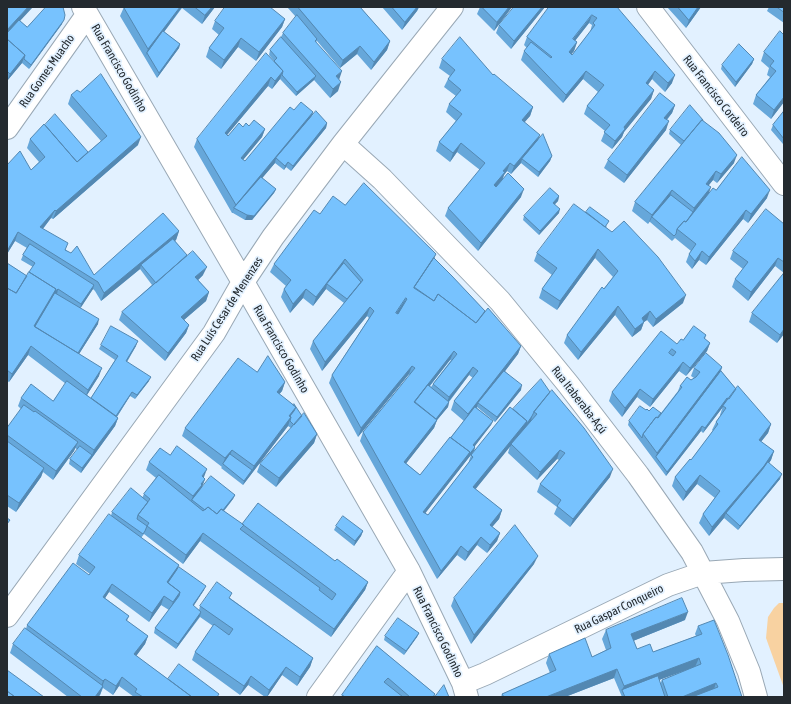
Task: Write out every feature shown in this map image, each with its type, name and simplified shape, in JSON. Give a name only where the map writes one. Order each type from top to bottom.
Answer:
[{"type":"street","name":"Rua Luis Cesar de Menenzes","points":[[7,616],[214,334],[243,282],[273,237],[343,144],[452,7]]},
{"type":"street","name":"Rua Francisco Cordeiro","points":[[648,7],[784,184]]},
{"type":"street","name":"Rua Gomes Muacho","points":[[7,128],[85,11]]},
{"type":"street","name":"Rua Francisco Godinho","points":[[85,11],[409,571],[465,690]]},
{"type":"street","name":"Rua Itaberaba-Açú","points":[[343,144],[382,179],[500,300],[568,384],[638,475],[692,552],[728,621],[749,672],[756,697]]},
{"type":"street","name":"Rua Gaspar Conqueiro","points":[[465,690],[485,674],[668,585],[703,573],[784,569]]},
{"type":"street","points":[[318,697],[409,571]]},
{"type":"shaded area","points":[[779,603],[784,603],[784,688],[766,638],[768,617]]},
{"type":"building","points":[[7,7],[28,7],[7,30]]},
{"type":"building","points":[[46,7],[63,7],[65,15],[64,20],[31,65],[24,59],[25,55],[7,39],[7,33],[19,20],[27,27]]},
{"type":"building","points":[[124,7],[180,7],[148,49]]},
{"type":"building","points":[[195,7],[212,7],[205,15]]},
{"type":"building","points":[[225,7],[270,7],[285,19],[259,52],[241,38],[224,60],[209,48],[224,28],[215,21]]},
{"type":"building","points":[[298,7],[360,7],[390,41],[374,62],[360,46],[343,60]]},
{"type":"building","points":[[392,7],[417,7],[405,22]]},
{"type":"building","points":[[482,7],[509,7],[497,22]]},
{"type":"building","points":[[514,7],[542,7],[514,41],[499,25]]},
{"type":"building","points":[[549,7],[617,7],[675,75],[668,83],[655,71],[646,83],[654,90],[624,127],[625,129],[615,141],[604,132],[610,125],[587,106],[604,85],[586,71],[566,95],[524,51],[531,42],[551,58],[552,57],[527,37]],"holes":[[[592,15],[597,18],[593,23],[595,25],[572,55],[569,52],[577,42],[573,39]]]},
{"type":"building","points":[[678,7],[698,7],[689,20]]},
{"type":"building","points":[[777,7],[784,7],[784,12]]},
{"type":"building","points":[[297,15],[317,39],[315,41],[342,71],[336,76],[341,82],[333,89],[283,33]]},
{"type":"building","points":[[163,31],[180,44],[159,73],[147,53]]},
{"type":"building","points":[[780,31],[784,35],[784,97],[774,110],[756,95],[776,71],[770,66],[774,61],[764,52]]},
{"type":"building","points":[[281,37],[316,76],[297,92],[282,75],[283,71],[274,61],[277,58],[270,50]]},
{"type":"building","points":[[460,37],[493,75],[494,74],[533,107],[522,120],[540,135],[514,166],[510,163],[503,171],[505,172],[494,185],[496,187],[508,173],[524,189],[481,243],[448,208],[485,163],[461,143],[453,153],[439,142],[462,114],[449,104],[461,90],[448,79],[455,70],[442,59]]},
{"type":"building","points":[[7,39],[25,55],[10,74],[7,71]]},
{"type":"building","points":[[739,44],[754,59],[736,82],[722,65]]},
{"type":"building","points":[[266,53],[283,71],[275,81],[271,77],[225,133],[228,136],[239,123],[243,127],[246,123],[249,126],[254,120],[265,129],[241,158],[245,161],[290,107],[294,110],[301,102],[313,112],[236,205],[197,139]]},
{"type":"building","points":[[101,74],[141,137],[56,211],[55,210],[40,227],[68,243],[65,250],[71,253],[77,246],[94,275],[163,213],[179,231],[104,293],[98,282],[18,232],[7,251],[7,165],[20,151],[31,170],[45,157],[30,139],[44,124],[77,162],[107,136],[71,95],[77,90],[80,92]]},
{"type":"building","points":[[660,93],[675,105],[664,118],[669,121],[627,175],[608,160]]},
{"type":"building","points":[[690,105],[703,120],[684,141],[670,130]]},
{"type":"building","points":[[316,111],[327,123],[293,166],[288,162],[285,166],[276,158]]},
{"type":"building","points":[[784,111],[784,139],[773,125]]},
{"type":"building","points":[[55,114],[88,152],[77,162],[45,125]]},
{"type":"building","points":[[702,120],[719,133],[737,155],[721,174],[716,171],[706,184],[711,187],[694,208],[672,190],[652,215],[635,202]]},
{"type":"building","points":[[543,134],[552,156],[539,172],[522,159]]},
{"type":"building","points":[[742,157],[770,190],[751,214],[746,210],[709,257],[702,251],[695,261],[689,254],[696,244],[677,229],[684,221],[686,222],[713,188],[716,190]]},
{"type":"building","points":[[261,177],[276,189],[254,216],[247,215],[234,208]]},
{"type":"building","points":[[364,183],[436,254],[414,287],[434,301],[438,294],[476,323],[488,308],[521,346],[468,414],[454,401],[478,371],[473,367],[449,397],[433,384],[457,354],[454,351],[414,402],[437,420],[404,462],[420,475],[450,437],[470,452],[423,512],[428,515],[473,457],[471,455],[510,407],[527,421],[473,487],[502,510],[490,525],[500,533],[490,545],[481,537],[468,552],[461,546],[441,571],[363,432],[415,368],[412,366],[361,428],[332,375],[374,311],[370,307],[325,362],[313,341],[363,280],[345,259],[316,297],[306,289],[293,304],[284,289],[291,280],[274,264],[314,210],[320,214],[333,196],[345,205]],"holes":[[[406,298],[407,299],[398,314],[396,313]]]},
{"type":"building","points":[[550,188],[559,196],[553,203],[560,209],[540,231],[524,216]]},
{"type":"building","points":[[671,195],[693,212],[686,222],[684,221],[677,229],[674,236],[652,217]]},
{"type":"building","points":[[574,204],[612,232],[624,221],[658,257],[686,295],[656,319],[650,311],[642,318],[644,322],[635,329],[618,306],[581,352],[567,335],[602,287],[604,289],[618,271],[598,249],[560,301],[542,289],[557,268],[537,253]]},
{"type":"building","points":[[590,207],[609,221],[605,227],[586,212]]},
{"type":"building","points":[[766,209],[784,224],[784,262],[778,258],[751,292],[735,279],[748,262],[733,251]]},
{"type":"building","points":[[173,239],[187,255],[156,283],[141,265]]},
{"type":"building","points":[[30,244],[94,285],[81,304],[58,289],[55,293],[56,289],[29,272],[35,263],[23,255]]},
{"type":"building","points":[[193,251],[207,267],[195,277],[209,292],[181,317],[189,325],[168,353],[122,312]]},
{"type":"building","points":[[434,258],[485,311],[476,323],[438,294],[434,301],[414,288]]},
{"type":"building","points":[[7,263],[27,276],[16,293],[7,288]]},
{"type":"building","points":[[344,263],[361,282],[347,299],[327,284]]},
{"type":"building","points":[[29,272],[56,289],[34,326],[102,368],[88,390],[31,346],[12,374],[7,370],[7,288],[16,293]]},
{"type":"building","points":[[784,273],[784,329],[780,335],[752,313]]},
{"type":"building","points":[[55,293],[99,319],[78,353],[35,327]]},
{"type":"building","points":[[111,326],[138,341],[126,361],[151,377],[137,395],[132,392],[116,416],[91,398],[118,356],[101,345]]},
{"type":"building","points":[[694,326],[706,335],[704,338],[710,343],[690,368],[683,362],[653,399],[640,389],[625,408],[612,392],[661,331],[677,344],[681,339],[683,340]],"holes":[[[672,349],[676,352],[673,356],[669,353]]]},
{"type":"building","points":[[706,353],[722,367],[657,453],[643,434],[656,417],[658,418],[682,387],[680,386],[687,377],[691,380],[700,372],[694,368]]},
{"type":"building","points":[[268,356],[285,382],[277,392],[296,407],[289,416],[291,417],[254,466],[232,450],[225,458],[185,428],[238,358],[257,372]]},
{"type":"building","points":[[504,371],[522,385],[497,417],[478,403]]},
{"type":"building","points":[[721,371],[736,389],[729,399],[727,398],[705,428],[702,426],[667,472],[656,457]]},
{"type":"building","points":[[541,379],[550,392],[526,425],[527,421],[513,409]]},
{"type":"building","points":[[67,381],[118,418],[94,450],[21,398],[31,384],[53,401]]},
{"type":"building","points":[[428,385],[449,402],[436,419],[415,402]]},
{"type":"building","points":[[738,386],[771,424],[759,440],[774,451],[764,466],[712,527],[703,514],[720,491],[700,475],[686,492],[675,477],[690,459],[691,460],[718,424],[716,422],[726,408],[723,406]]},
{"type":"building","points":[[552,390],[584,428],[613,469],[573,519],[557,506],[561,500],[540,484],[565,453],[560,450],[540,472],[511,444],[537,414],[534,412]]},
{"type":"building","points":[[24,405],[34,412],[35,411],[78,442],[56,471],[7,435],[7,428]]},
{"type":"building","points":[[640,406],[649,411],[653,407],[661,413],[643,434],[642,438],[629,421]]},
{"type":"building","points":[[296,407],[302,416],[294,425],[290,421],[290,416]]},
{"type":"building","points":[[475,407],[493,421],[473,445],[475,447],[468,456],[470,452],[451,438]]},
{"type":"building","points":[[304,413],[317,434],[279,478],[260,464]]},
{"type":"building","points":[[7,441],[44,468],[19,503],[7,495]]},
{"type":"building","points":[[80,446],[92,455],[82,468],[70,459]]},
{"type":"building","points":[[177,446],[207,469],[202,476],[205,479],[201,484],[202,485],[193,496],[149,462],[160,448],[170,455]]},
{"type":"building","points":[[230,454],[252,470],[244,481],[223,464]]},
{"type":"building","points":[[768,462],[782,474],[740,526],[726,513]]},
{"type":"building","points":[[159,475],[203,511],[208,507],[217,514],[221,509],[242,524],[258,503],[335,561],[337,559],[368,582],[334,629],[203,533],[186,555],[147,526],[149,523],[138,515],[150,499],[144,494]],"holes":[[[244,525],[336,594],[332,600],[319,590],[320,588],[240,529]]]},
{"type":"building","points":[[211,476],[235,495],[223,510],[221,509],[217,514],[208,507],[205,510],[192,500]]},
{"type":"building","points":[[131,488],[148,502],[138,515],[137,519],[147,526],[143,534],[112,512]]},
{"type":"building","points":[[109,514],[179,565],[167,582],[180,592],[173,602],[164,596],[152,613],[112,584],[103,597],[129,616],[126,620],[148,636],[134,654],[192,697],[143,697],[135,692],[137,689],[122,677],[116,686],[105,679],[103,681],[27,625],[73,563],[89,575],[95,567],[79,555]]},
{"type":"building","points":[[343,516],[363,531],[355,541],[336,526]]},
{"type":"building","points":[[515,525],[538,556],[474,635],[454,598]]},
{"type":"building","points":[[179,567],[206,586],[193,605],[201,612],[178,644],[155,628],[179,596],[180,592],[168,583]]},
{"type":"building","points":[[217,582],[232,593],[229,598],[313,658],[300,677],[286,667],[269,690],[251,676],[244,686],[195,652],[214,624],[229,635],[233,629],[200,606]]},
{"type":"building","points":[[682,598],[688,612],[631,634],[637,649],[650,644],[653,652],[702,634],[698,626],[714,620],[742,697],[692,697],[718,687],[716,683],[682,697],[668,697],[662,680],[701,664],[699,658],[624,686],[617,669],[546,697],[504,697],[502,694],[556,670],[549,654],[585,638],[592,657],[611,648],[606,630]]},
{"type":"building","points":[[398,618],[419,633],[406,651],[385,636]]},
{"type":"building","points":[[25,628],[103,686],[95,697],[82,697],[13,644]]},
{"type":"building","points":[[377,646],[435,694],[433,697],[410,697],[388,678],[384,682],[403,697],[345,697],[342,695]]},
{"type":"building","points":[[179,664],[219,694],[217,697],[192,697],[168,679]]},
{"type":"building","points":[[7,670],[44,697],[15,697],[7,691]]},
{"type":"building","points":[[658,676],[665,697],[625,697],[622,690]]},
{"type":"building","points":[[444,685],[449,697],[435,697]]},
{"type":"building","points":[[7,691],[15,697],[7,697]]}]
